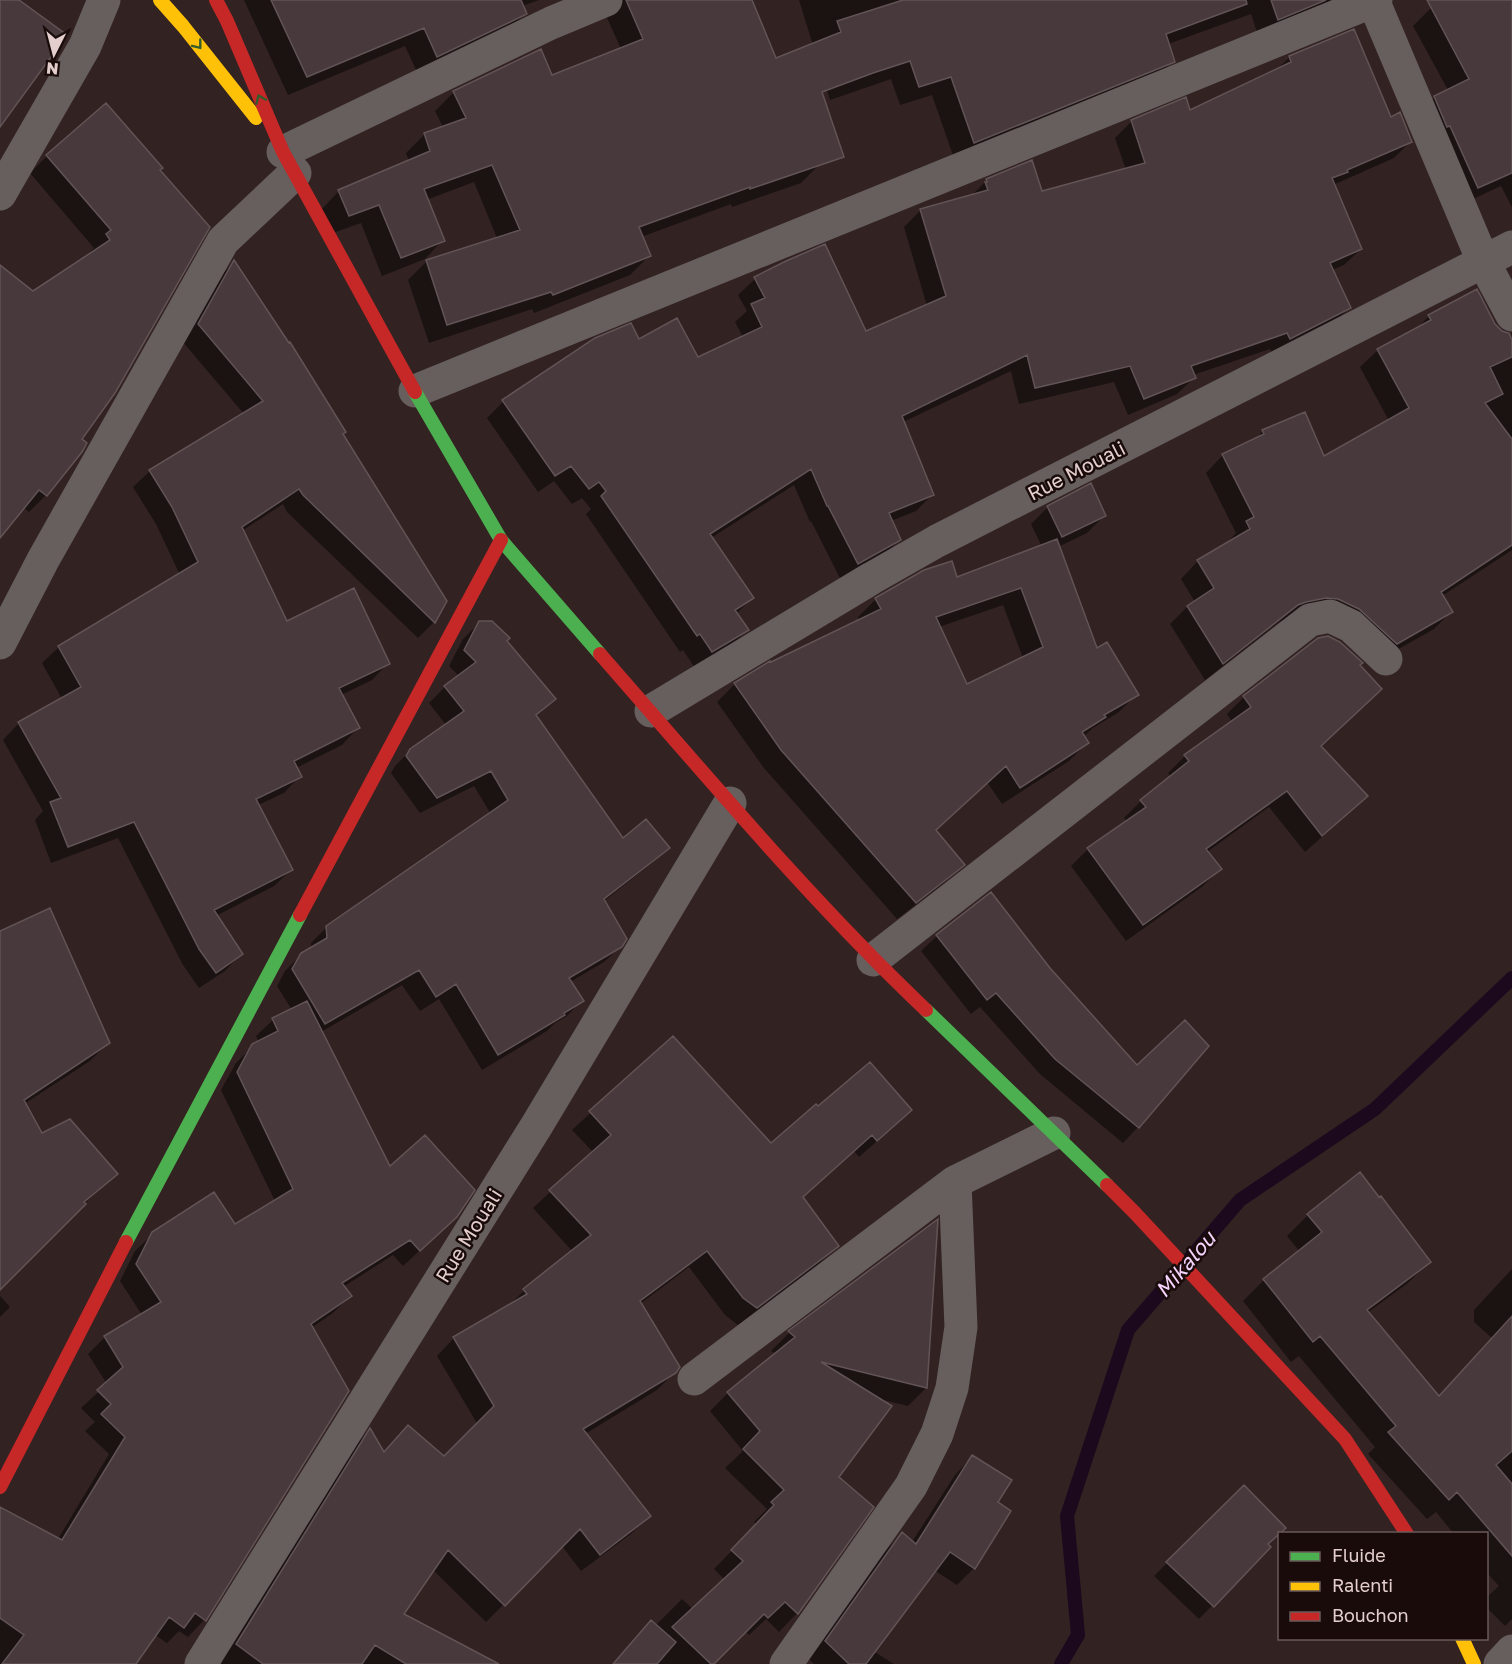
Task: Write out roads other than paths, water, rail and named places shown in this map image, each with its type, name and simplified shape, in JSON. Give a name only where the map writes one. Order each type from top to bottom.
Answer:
[{"type":"main road","points":[[160,0],[183,26],[289,163]]},
{"type":"main road","points":[[216,0],[289,163],[415,391],[501,540],[730,803],[873,960],[1135,1213],[1345,1439],[1406,1532]]},
{"type":"main road","points":[[0,1487],[150,1196],[501,540]]},
{"type":"main road","points":[[1463,1640],[1474,1664]]},
{"type":"street","points":[[0,194],[85,46],[104,0]]},
{"type":"street","points":[[0,643],[223,241],[289,163],[551,23],[606,0]]},
{"type":"street","points":[[415,391],[1374,0],[1482,261],[1512,315]]},
{"type":"street","name":"Rue Mouali","points":[[651,711],[872,578],[937,542],[1512,247]]},
{"type":"street","points":[[873,960],[1310,620],[1330,616],[1351,626],[1386,659]]},
{"type":"street","name":"Rue Mouali","points":[[201,1664],[537,1125],[730,803]]},
{"type":"street","points":[[694,1378],[955,1182],[1054,1133]]},
{"type":"street","points":[[786,1664],[911,1486],[937,1434],[952,1388],[961,1327],[955,1182]]},
{"type":"street","points":[[1500,1664],[1512,1651]]},
{"type":"waterway","name":"Mikalou","points":[[1061,1664],[1078,1635],[1067,1516],[1128,1330],[1240,1200],[1375,1109],[1512,978]]}]
